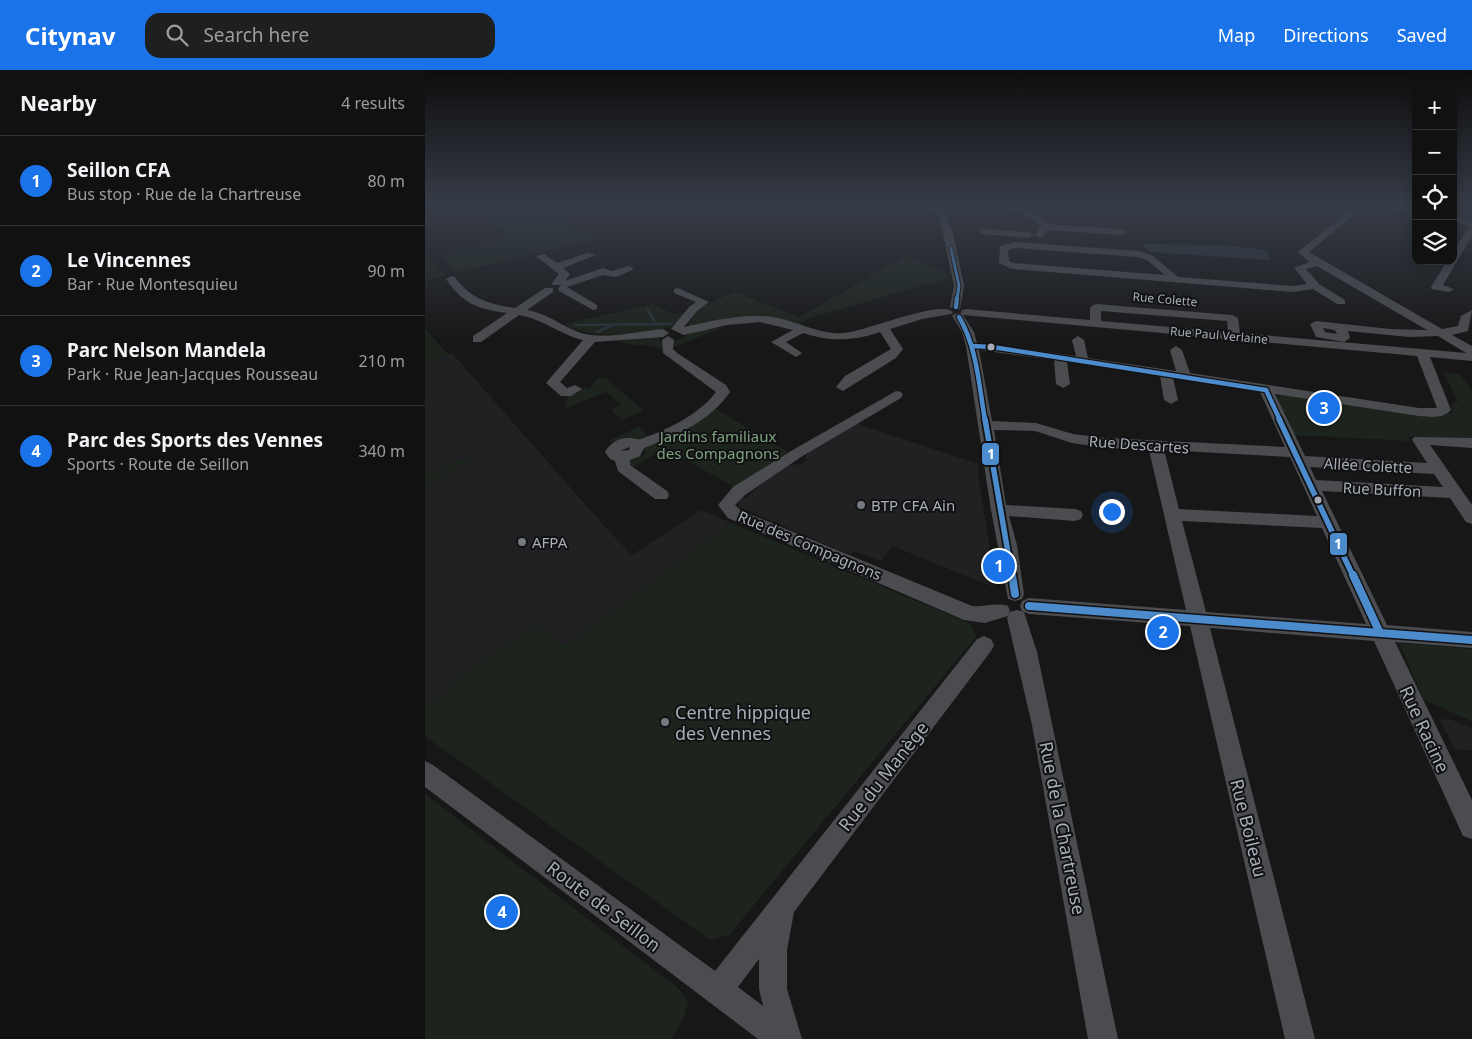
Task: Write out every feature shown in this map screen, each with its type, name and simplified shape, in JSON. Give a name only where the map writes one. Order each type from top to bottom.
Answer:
[{"type":"street","points":[[951,250],[959,286],[957,312]]},
{"type":"street","points":[[1003,250],[1004,263],[1012,266],[1293,289],[1315,286]]},
{"type":"street","points":[[1109,250],[1145,255],[1175,279]]},
{"type":"street","points":[[1305,250],[1303,252],[1318,263],[1472,351]]},
{"type":"street","points":[[556,267],[591,255]]},
{"type":"street","points":[[541,256],[565,274],[558,286]]},
{"type":"street","points":[[1287,265],[1299,268],[1318,263]]},
{"type":"street","points":[[1449,289],[1436,287],[1450,265]]},
{"type":"street","points":[[1299,268],[1315,286],[1341,302]]},
{"type":"street","points":[[477,339],[514,312],[558,286],[603,271],[611,275],[629,269]]},
{"type":"street","name":"Rue Paul Verlaine","points":[[451,279],[455,286],[479,305],[542,317],[573,334],[592,338],[666,336],[680,330],[761,320],[777,321],[815,334],[844,337],[923,315],[957,312],[1472,357]]},
{"type":"street","points":[[558,286],[593,307]]},
{"type":"street","points":[[677,291],[704,302],[693,310],[680,330]]},
{"type":"street","name":"Rue Colette","points":[[1095,324],[1096,305],[1232,318],[1235,337]]},
{"type":"street","name":"Rue de la Chartreuse","points":[[957,312],[968,332],[972,346],[987,424],[999,510],[1008,545],[1016,590],[1015,607],[1043,725],[1103,1039]]},
{"type":"street","points":[[1340,326],[1420,334],[1441,333],[1464,330],[1465,318],[1472,313]]},
{"type":"street","points":[[843,387],[850,379],[897,350],[892,338],[881,326]]},
{"type":"street","points":[[795,353],[777,342],[803,330]]},
{"type":"street","points":[[661,495],[623,468],[613,451],[624,442],[633,442],[638,445],[711,407],[723,392],[721,388],[667,350],[666,336]]},
{"type":"street","points":[[575,389],[566,393],[553,383],[592,338]]},
{"type":"street","points":[[1078,340],[1083,361]]},
{"type":"street","points":[[972,346],[992,347],[1185,378],[1437,413],[1444,410],[1444,406],[1422,353]]},
{"type":"street","points":[[1175,350],[1185,378]]},
{"type":"street","points":[[1060,358],[1063,384]]},
{"type":"street","points":[[1166,375],[1171,400]]},
{"type":"street","name":"Rue Racine","points":[[1266,390],[1472,827]]},
{"type":"street","name":"Rue des Compagnons","points":[[895,396],[739,491],[726,505],[734,514],[971,614],[985,615],[1015,607]]},
{"type":"street","name":"Rue Descartes","points":[[987,424],[1036,427],[1072,438],[1296,457]]},
{"type":"street","points":[[1472,443],[1419,440],[1472,518]]},
{"type":"street","name":"Rue Boileau","points":[[1156,446],[1300,1039]]},
{"type":"street","name":"Allée Colette","points":[[1296,457],[1438,469]]},
{"type":"street","name":"Rue Buffon","points":[[1310,485],[1455,493]]},
{"type":"street","points":[[999,510],[1075,515]]},
{"type":"street","points":[[1174,515],[1327,522]]},
{"type":"street","points":[[1015,607],[1379,631],[1472,640]]},
{"type":"street","name":"Rue du Manège","points":[[717,991],[984,645]]},
{"type":"street","name":"Route de Seillon","points":[[425,773],[783,1039]]},
{"type":"street","name":"Rue du Manège","points":[[783,907],[773,950],[773,989],[787,1039]]},
{"type":"shaded area","points":[[1148,250],[1267,250],[1270,260],[1150,252]]},
{"type":"shaded area","name":"AFPA","points":[[452,353],[632,555],[701,510],[731,523],[565,646],[535,625],[449,683],[453,688],[425,708],[425,362]]},
{"type":"shaded area","name":"BTP CFA Ain","points":[[855,423],[979,464],[977,469],[995,579],[993,587],[893,546],[881,561],[854,551],[851,555],[739,507],[740,496],[746,498],[758,486],[790,465],[801,464],[807,460],[805,457],[811,450]]},
{"type":"shaded area","points":[[1439,719],[1452,720],[1472,728],[1472,751],[1455,749]]},
{"type":"green space","points":[[453,250],[549,250],[455,273],[442,253]]},
{"type":"green space","points":[[907,256],[943,271],[951,277],[810,318],[798,325],[775,319],[686,329],[692,318],[688,317],[692,311],[735,292],[799,317]]},
{"type":"green space","points":[[425,260],[438,267],[446,275],[425,281]]},
{"type":"green space","points":[[654,304],[672,314],[684,314],[675,326],[634,333],[589,333],[576,330],[564,324]]},
{"type":"green space","points":[[723,327],[672,348],[672,343],[694,331]]},
{"type":"green space","points":[[425,329],[448,354],[425,362]]},
{"type":"green space","points":[[654,335],[663,343],[660,350],[650,346],[619,341]]},
{"type":"green space","points":[[1443,372],[1460,374],[1472,391],[1472,440],[1406,436],[1410,441],[1294,435],[1276,399],[1282,395],[1430,417],[1452,413],[1452,403],[1458,402]]},
{"type":"green space","points":[[598,378],[606,378],[643,410],[623,420],[611,410],[622,405],[606,392],[567,408],[565,405],[568,395],[585,388],[589,389]]},
{"type":"green space","name":"Jardins familiaux des Compagnons","points":[[714,408],[788,452],[734,487],[665,448],[630,469],[628,465],[636,454],[641,457],[647,452],[642,450],[646,446]]},
{"type":"green space","points":[[639,427],[650,437],[615,442],[608,441]]},
{"type":"green space","points":[[471,455],[472,458],[425,487],[425,466],[430,473]]},
{"type":"green space","name":"Centre hippique des Vennes","points":[[731,523],[971,624],[976,637],[729,935],[710,940],[425,736],[425,708],[453,688],[449,683],[535,625],[565,646]]},
{"type":"green space","points":[[1399,643],[1472,649],[1472,721],[1424,700]]},
{"type":"green space","points":[[425,794],[678,988],[688,1001],[684,1018],[671,1039],[425,1039]]},
{"type":"waterway","points":[[647,309],[656,324]]},
{"type":"waterway","points":[[575,325],[671,324]]},
{"type":"waterway","points":[[597,332],[611,326]]},
{"type":"transit line","name":"1","points":[[951,250],[959,286],[956,307]]},
{"type":"transit line","name":"1","points":[[959,317],[968,332],[972,346],[1015,594]]},
{"type":"transit line","name":"1","points":[[972,346],[992,347],[1266,390]]},
{"type":"transit line","name":"1","points":[[1266,390],[1379,631]]},
{"type":"transit line","name":"1","points":[[1029,606],[1472,640]]},
{"type":"place","name":"Parc Nelson Mandela","points":[[1324,408]]},
{"type":"place","name":"BTP CFA Ain","points":[[861,505]]},
{"type":"place","name":"AFPA","points":[[522,542]]},
{"type":"place","name":"Seillon CFA","points":[[999,566]]},
{"type":"place","name":"Le Vincennes","points":[[1163,632]]},
{"type":"place","name":"Centre hippique des Vennes","points":[[665,722]]},
{"type":"place","name":"Parc des Sports des Vennes","points":[[502,912]]}]
